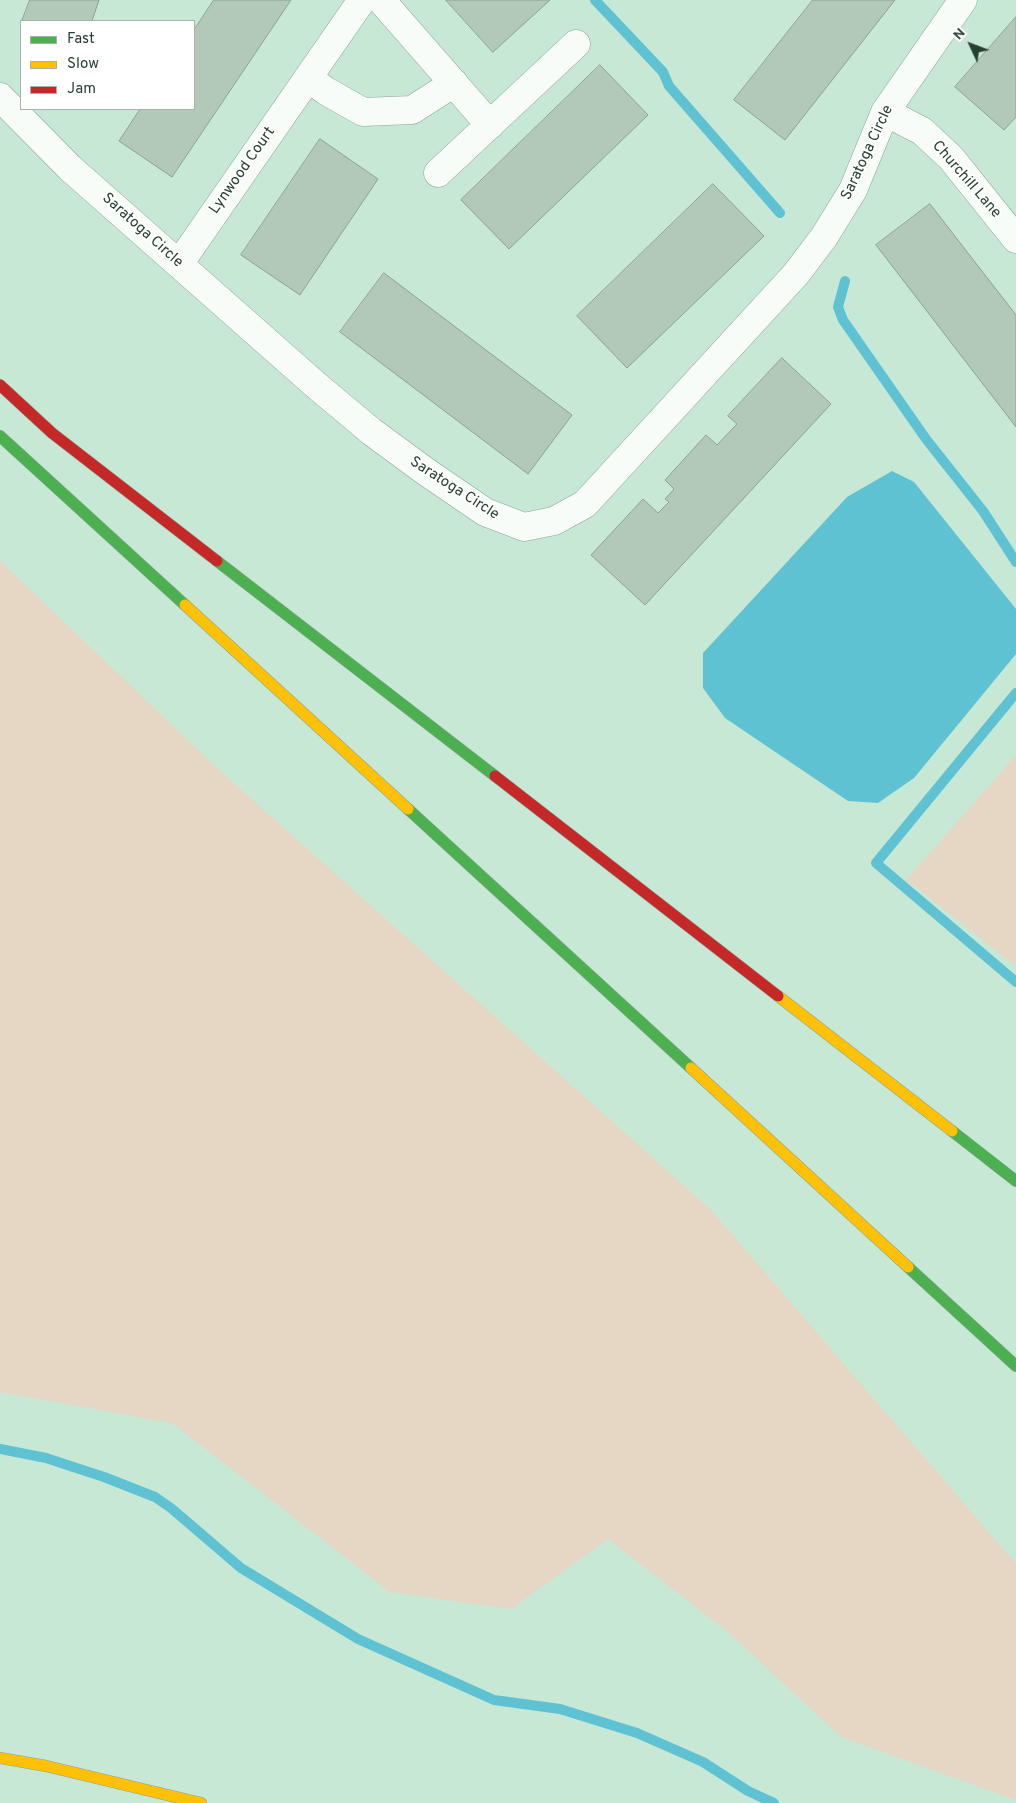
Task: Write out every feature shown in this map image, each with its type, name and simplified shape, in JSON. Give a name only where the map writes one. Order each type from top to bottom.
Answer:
[{"type":"highway","points":[[0,385],[52,433],[1016,1181]]},
{"type":"highway","points":[[0,436],[1016,1366]]},
{"type":"highway","points":[[0,1758],[46,1766],[201,1803]]},
{"type":"highway","points":[[46,1766],[154,1803]]},
{"type":"street","name":"Lynwood Court","points":[[179,264],[362,0]]},
{"type":"street","points":[[381,0],[490,125]]},
{"type":"street","name":"Saratoga Circle","points":[[0,97],[70,168],[372,432],[485,512],[524,527],[554,521],[585,504],[796,274],[824,237],[853,190],[885,112],[963,0]]},
{"type":"street","points":[[438,173],[576,44]]},
{"type":"street","points":[[308,78],[326,91],[363,112],[412,110],[454,83]]},
{"type":"street","name":"Churchill Lane","points":[[885,112],[922,131],[951,158],[1016,239]]},
{"type":"shaded area","points":[[0,561],[218,769],[711,1210],[1016,1564],[1016,1800],[841,1737],[728,1632],[608,1539],[511,1609],[390,1592],[172,1423],[0,1392]]},
{"type":"shaded area","points":[[1016,755],[1016,966],[906,880]]},
{"type":"water","points":[[892,471],[914,482],[1016,609],[1016,654],[914,778],[878,803],[848,801],[725,718],[703,688],[703,653],[847,497]]},
{"type":"building","points":[[30,0],[99,0],[92,20],[22,20]]},
{"type":"building","points":[[214,0],[291,0],[172,177],[119,141],[139,110],[195,110],[195,28]]},
{"type":"building","points":[[446,0],[550,0],[493,52]]},
{"type":"building","points":[[813,0],[895,0],[785,140],[734,100]]},
{"type":"building","points":[[1016,17],[1016,117],[1004,130],[955,87]]},
{"type":"building","points":[[600,65],[648,115],[509,249],[461,200]]},
{"type":"building","points":[[320,139],[378,179],[300,295],[241,255]]},
{"type":"building","points":[[713,184],[764,236],[627,368],[577,316]]},
{"type":"building","points":[[930,204],[1016,315],[1016,427],[876,245]]},
{"type":"building","points":[[384,273],[572,415],[528,474],[340,332]]},
{"type":"building","points":[[782,358],[831,404],[645,605],[591,555],[643,499],[658,513],[669,502],[665,499],[674,489],[665,480],[706,435],[717,445],[737,424],[728,416]]},
{"type":"waterway","points":[[595,0],[663,72],[669,86],[780,213]]},
{"type":"waterway","points":[[845,281],[838,307],[843,320],[926,439],[983,511],[1016,562]]},
{"type":"waterway","points":[[1016,693],[876,863],[1016,982]]},
{"type":"waterway","points":[[0,1449],[46,1458],[104,1477],[155,1497],[171,1508],[241,1568],[358,1639],[494,1700],[560,1709],[637,1733],[703,1762],[748,1791],[774,1803]]},
{"type":"traffic: fast","points":[[0,436],[185,605]]},
{"type":"traffic: fast","points":[[217,561],[495,776]]},
{"type":"traffic: fast","points":[[408,809],[691,1068]]},
{"type":"traffic: fast","points":[[952,1131],[1016,1181]]},
{"type":"traffic: fast","points":[[908,1267],[1016,1366]]},
{"type":"traffic: slow","points":[[185,605],[408,809]]},
{"type":"traffic: slow","points":[[778,996],[952,1131]]},
{"type":"traffic: slow","points":[[691,1068],[908,1267]]},
{"type":"traffic: slow","points":[[0,1758],[46,1766],[201,1803]]},
{"type":"traffic: jam","points":[[0,385],[52,433],[217,561]]},
{"type":"traffic: jam","points":[[495,776],[778,996]]}]
